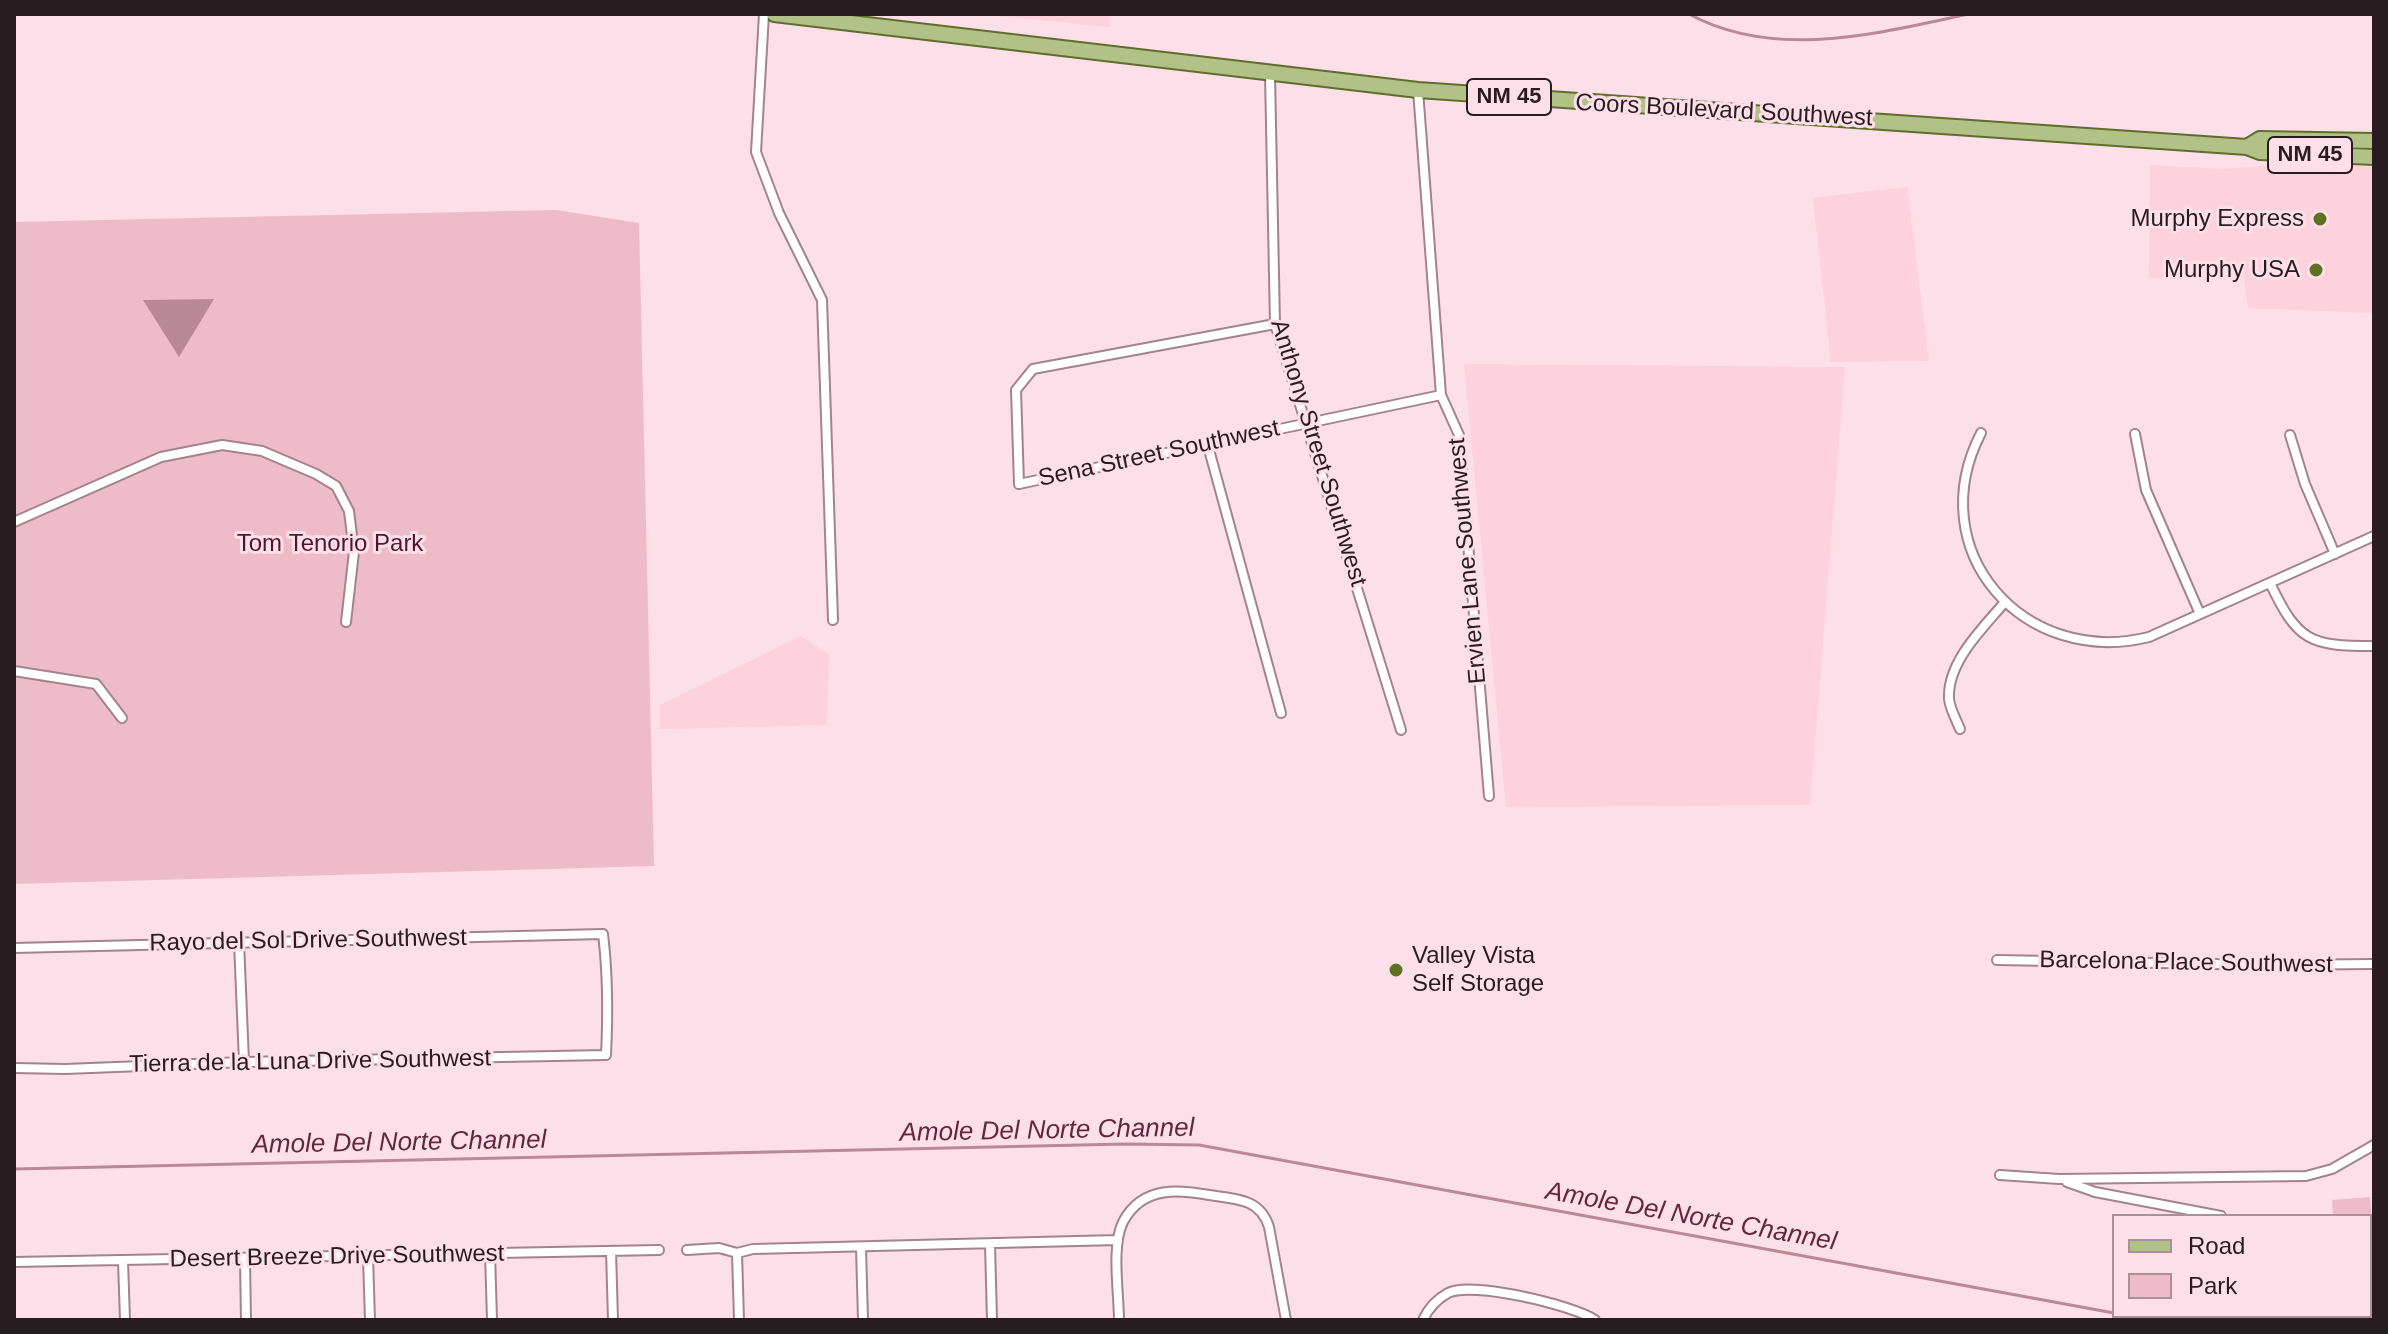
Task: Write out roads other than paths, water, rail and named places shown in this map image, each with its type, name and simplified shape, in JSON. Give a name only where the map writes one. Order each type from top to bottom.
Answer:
[{"type":"main road","name":"Coors Boulevard Southwest","points":[[774,14],[1270,75],[1418,90],[2247,147],[2260,152],[2374,157]]},
{"type":"main road","name":"Coors Boulevard Southwest","points":[[2247,147],[2260,139],[2374,141]]},
{"type":"street","points":[[764,14],[756,152],[779,213],[822,300],[833,620]]},
{"type":"street","name":"Anthony Street Southwest","points":[[1270,75],[1275,324],[1401,730]]},
{"type":"street","name":"Ervien Lane Southwest","points":[[1418,90],[1441,395],[1459,435],[1489,796]]},
{"type":"street","name":"Sena Street Southwest","points":[[1275,324],[1033,369],[1016,390],[1019,484],[1441,395]]},
{"type":"street","points":[[1981,433],[1965,470],[1963,508],[1966,535],[1973,556],[1983,576],[2016,612],[2044,629],[2075,639],[2126,643],[2149,637],[2374,536]]},
{"type":"street","points":[[2135,434],[2146,490],[2200,614]]},
{"type":"street","points":[[2290,435],[2305,484],[2335,554]]},
{"type":"street","points":[[14,522],[161,457],[222,445],[262,451],[336,486],[349,511],[354,552],[346,622]]},
{"type":"street","points":[[1208,446],[1281,713]]},
{"type":"street","points":[[2270,583],[2285,614],[2295,628],[2307,637],[2318,643],[2374,646]]},
{"type":"street","points":[[1960,729],[1949,704],[1953,679],[1961,658],[2005,602]]},
{"type":"street","points":[[14,671],[96,684],[122,718]]},
{"type":"street","name":"Rayo del Sol Drive Southwest","points":[[14,948],[603,934],[607,966],[606,1055]]},
{"type":"street","points":[[239,942],[244,1062]]},
{"type":"street","name":"Barcelona Place Southwest","points":[[1997,960],[2374,964]]},
{"type":"street","name":"Tierra de la Luna Drive Southwest","points":[[14,1068],[606,1055]]},
{"type":"street","points":[[2000,1175],[2059,1179],[2306,1176],[2332,1169],[2374,1145]]},
{"type":"street","points":[[2059,1179],[2095,1192],[2210,1214]]},
{"type":"street","points":[[1119,1320],[1119,1231],[1132,1209],[1157,1193],[1178,1190],[1246,1200],[1264,1213],[1286,1320]]},
{"type":"street","points":[[687,1250],[719,1248],[737,1253],[753,1249],[1118,1240]]},
{"type":"street","points":[[990,1244],[992,1320]]},
{"type":"street","points":[[861,1247],[863,1320]]},
{"type":"street","name":"Desert Breeze Drive Southwest","points":[[14,1262],[659,1250]]},
{"type":"street","points":[[611,1251],[613,1320]]},
{"type":"street","points":[[490,1253],[492,1320]]},
{"type":"street","points":[[737,1253],[739,1320]]},
{"type":"street","points":[[368,1257],[370,1320]]},
{"type":"street","points":[[245,1259],[246,1320]]},
{"type":"street","points":[[123,1261],[125,1320]]},
{"type":"street","points":[[1423,1320],[1433,1304],[1450,1292],[1484,1291],[1558,1304],[1576,1309],[1595,1320]]},
{"type":"waterway","points":[[1689,14],[1722,28],[1792,40],[1864,35],[1969,14]]},
{"type":"waterway","name":"Amole Del Norte Channel","points":[[14,1169],[1125,1144],[1199,1145],[2112,1313]]},
{"type":"waterway","name":"Amole Del Norte Channel","points":[[2142,1318],[2152,1320]]},
{"type":"place","name":"Murphy Express","points":[[2320,219]]},
{"type":"place","name":"Murphy USA","points":[[2316,270]]},
{"type":"place","name":"Valley Vista Self Storage","points":[[1396,970]]},
{"type":"park label","name":"Tom Tenorio Park","points":[[330,544]]}]
